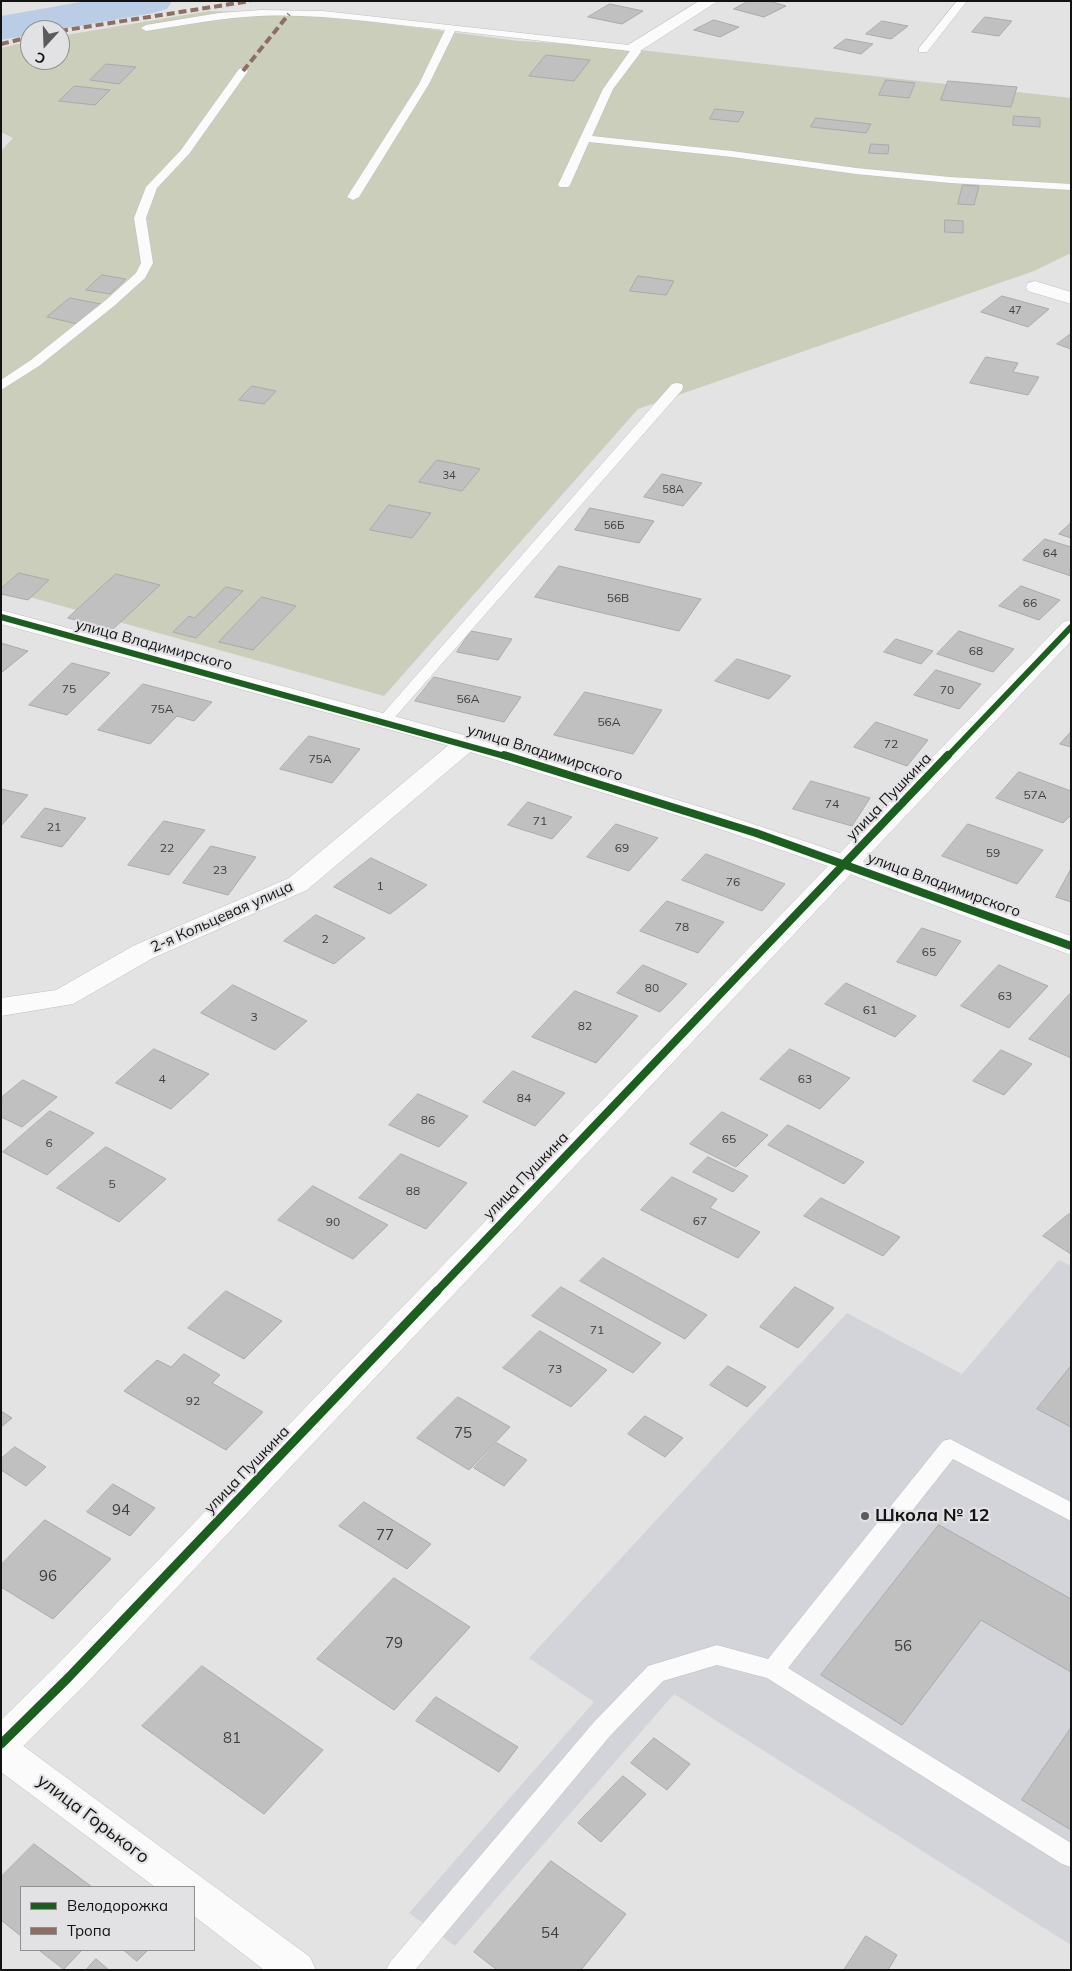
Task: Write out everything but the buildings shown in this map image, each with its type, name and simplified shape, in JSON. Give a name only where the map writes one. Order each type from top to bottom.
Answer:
[{"type":"street","points":[[634,48],[710,1]]},
{"type":"street","points":[[1035,287],[1071,298]]},
{"type":"street","name":"улица Владимирского","points":[[1,617],[466,744],[711,818],[844,863],[1071,946]]},
{"type":"street","name":"улица Пушкина","points":[[1,1744],[68,1678],[1071,627]]},
{"type":"street","name":"2-я Кольцевая улица","points":[[1,1007],[63,998],[143,952],[298,884],[466,744]]},
{"type":"street","name":"улица Горького","points":[[1,1750],[185,1886]]},
{"type":"street","points":[[195,1894],[296,1970]]},
{"type":"lane","points":[[923,50],[962,1]]},
{"type":"lane","points":[[146,28],[219,16],[261,13],[323,14],[634,48],[636,52],[608,89],[564,186]]},
{"type":"lane","points":[[353,197],[424,84],[451,29]]},
{"type":"lane","points":[[1,386],[35,363],[110,303],[141,275],[146,264],[140,218],[152,187],[185,152],[243,71]]},
{"type":"lane","points":[[585,138],[732,154],[875,173],[950,180],[1071,187]]},
{"type":"lane","points":[[384,721],[677,387]]},
{"type":"lane","points":[[773,1670],[950,1447],[1071,1512]]},
{"type":"lane","points":[[399,1970],[602,1729],[656,1673],[717,1655],[773,1670],[1071,1856]]},
{"type":"shaded area","name":"Школа № 12","points":[[1059,1260],[1071,1266],[1071,1945],[674,1694],[455,1946],[409,1913],[594,1702],[529,1658],[847,1313],[962,1374]]},
{"type":"green space","points":[[209,11],[305,13],[519,41],[603,46],[1071,98],[1071,253],[1034,271],[638,409],[384,696],[1,589],[1,151],[13,138],[1,132],[1,48],[20,43],[20,70],[70,70],[70,34]]},
{"type":"waterway","points":[[1,28],[153,1]]},
{"type":"marked path","points":[[70,29],[250,1]]},
{"type":"marked path","points":[[243,71],[289,14]]},
{"type":"marked path","points":[[1,44],[20,39]]},
{"type":"cycle path","points":[[1,617],[357,714],[622,790],[801,848],[1071,946]]},
{"type":"cycle path","points":[[1,1744],[68,1678],[1071,627]]},
{"type":"place","name":"Школа № 12","points":[[865,1516]]}]
